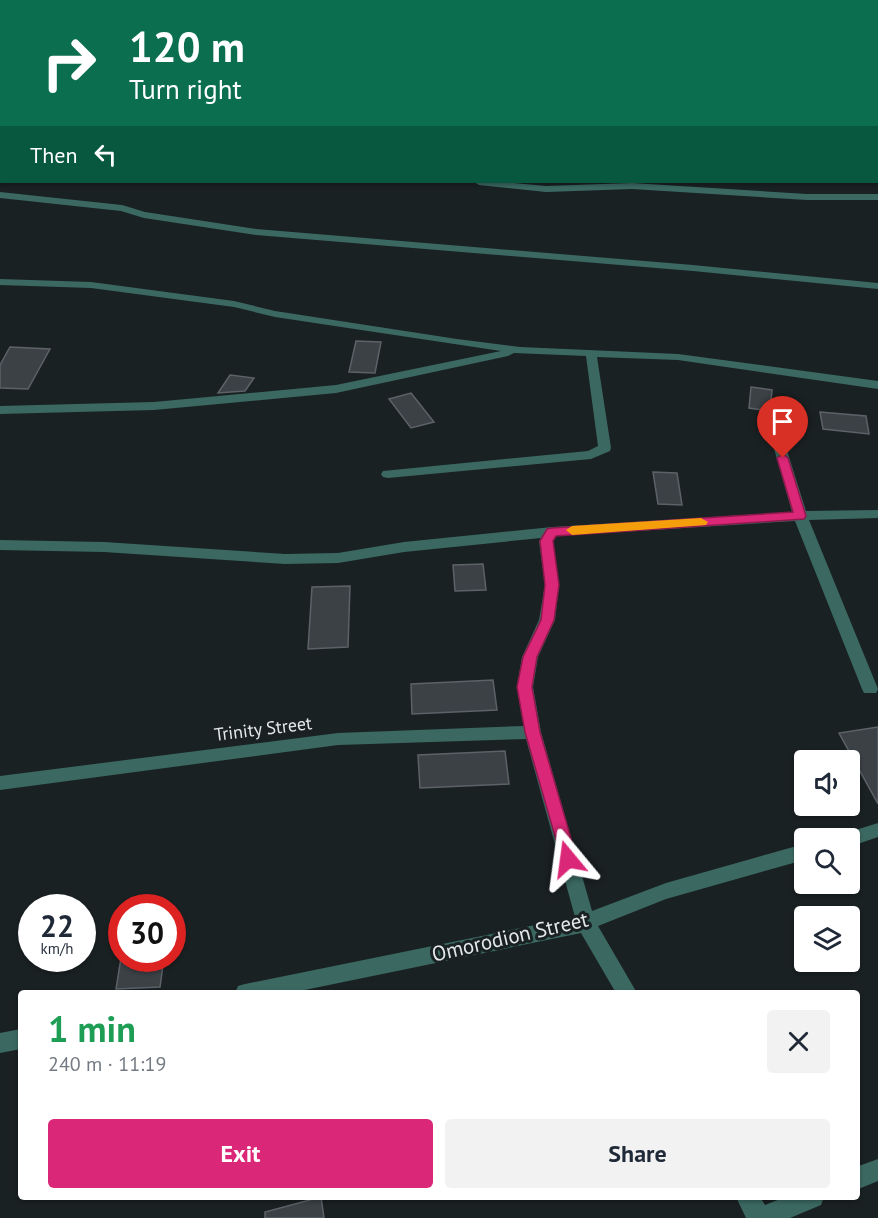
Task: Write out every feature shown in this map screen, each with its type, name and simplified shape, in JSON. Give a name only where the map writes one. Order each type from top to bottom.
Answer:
[{"type":"street","points":[[489,183],[546,189],[632,186],[807,197],[878,197]]},
{"type":"street","points":[[0,195],[122,208],[144,215],[256,232],[693,268],[878,286]]},
{"type":"street","points":[[0,282],[91,285],[234,304],[275,314],[520,350],[678,357],[878,386]]},
{"type":"street","points":[[0,410],[154,406],[336,389],[520,350]]},
{"type":"street","points":[[388,474],[591,455],[601,452],[605,448],[591,353]]},
{"type":"street","points":[[777,438],[800,516],[870,689]]},
{"type":"street","points":[[0,545],[104,547],[285,559],[338,558],[404,547],[552,532],[800,516],[878,514]]},
{"type":"street","points":[[552,532],[546,541],[552,585],[548,620],[530,657],[525,687],[533,732],[586,923],[625,990]]},
{"type":"street","name":"Trinity Street","points":[[0,783],[338,739],[533,732]]},
{"type":"street","points":[[860,836],[878,830]]},
{"type":"street","name":"Omorodion Street","points":[[260,990],[586,923],[611,910],[672,890],[794,855]]},
{"type":"street","points":[[0,1043],[18,1040]]},
{"type":"street","points":[[860,1177],[878,1170]]},
{"type":"street","points":[[749,1200],[760,1218],[805,1200]]},
{"type":"building","points":[[356,341],[381,342],[375,373],[349,372]]},
{"type":"building","points":[[10,347],[50,349],[28,389],[0,388],[0,365]]},
{"type":"building","points":[[230,375],[254,378],[245,391],[218,393]]},
{"type":"building","points":[[751,387],[772,390],[770,411],[749,408]]},
{"type":"building","points":[[411,393],[434,422],[411,428],[389,399]]},
{"type":"building","points":[[820,412],[866,416],[869,434],[823,429]]},
{"type":"building","points":[[653,472],[677,473],[682,505],[658,504]]},
{"type":"building","points":[[483,564],[486,590],[455,591],[453,565]]},
{"type":"building","points":[[350,586],[348,647],[308,649],[312,587]]},
{"type":"building","points":[[493,680],[497,710],[412,714],[411,684]]},
{"type":"building","points":[[878,727],[878,804],[860,771],[860,750],[848,750],[839,733]]},
{"type":"building","points":[[505,751],[509,784],[420,788],[418,755]]},
{"type":"building","points":[[119,972],[162,972],[160,987],[116,989]]},
{"type":"building","points":[[310,1200],[321,1200],[324,1218],[265,1218],[265,1212]]},
{"type":"slow traffic","points":[[572,530],[701,522]]},
{"type":"route","points":[[568,859],[533,732],[525,687],[530,657],[548,620],[552,585],[546,541],[552,532],[800,516],[783,458]]}]
